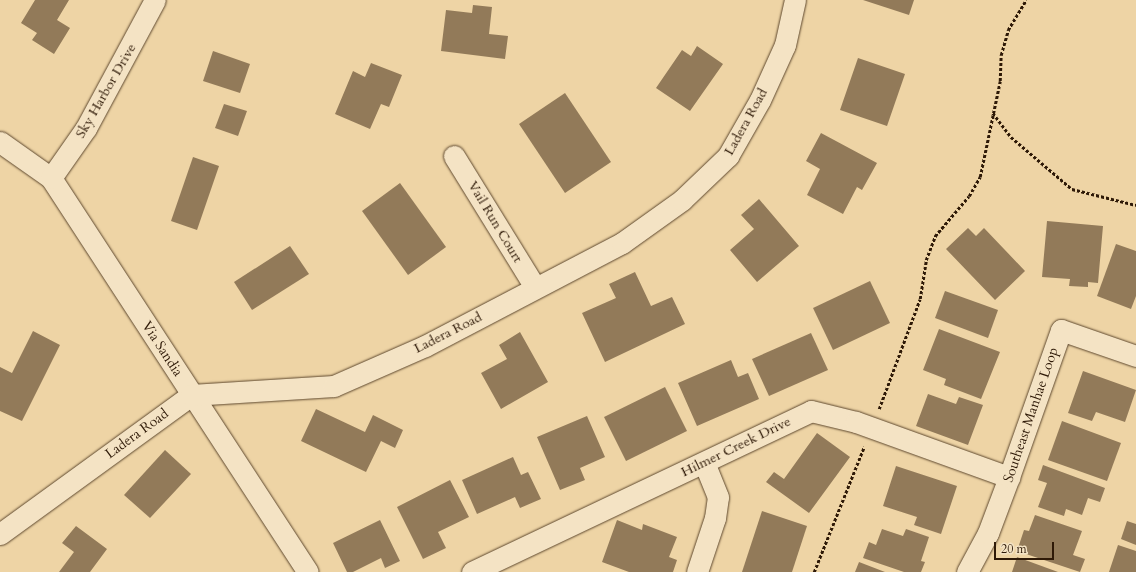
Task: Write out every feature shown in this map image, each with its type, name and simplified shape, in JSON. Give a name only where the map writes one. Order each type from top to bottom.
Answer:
[{"type":"street","name":"Sky Harbor Drive","points":[[51,178],[86,128],[155,0]]},
{"type":"street","name":"Ladera Road","points":[[1,532],[191,395],[334,386],[425,346],[622,243],[682,200],[728,156],[760,100],[785,45],[796,0]]},
{"type":"street","name":"Via Sandia","points":[[0,142],[51,178],[191,395],[308,572]]},
{"type":"street","name":"Vail Run Court","points":[[454,156],[535,288]]},
{"type":"street","name":"Southeast Manhae Loop","points":[[968,572],[988,533],[1060,330],[1136,356]]},
{"type":"street","name":"Hilmer Creek Drive","points":[[472,572],[811,411],[872,427],[1009,477]]},
{"type":"street","points":[[697,572],[715,518],[718,497],[704,463]]},
{"type":"path","points":[[814,572],[872,427],[920,299],[926,260],[935,236],[969,196],[980,177],[1008,30],[1026,0]]},
{"type":"path","points":[[992,112],[1011,137],[1072,189],[1136,205]]},
{"type":"building","points":[[35,0],[69,0],[57,20],[70,28],[54,54],[32,40],[37,33],[21,23]]},
{"type":"building","points":[[863,0],[914,0],[909,15]]},
{"type":"building","points":[[473,5],[492,7],[489,34],[508,36],[505,59],[441,51],[446,10],[472,13]]},
{"type":"building","points":[[697,46],[723,64],[690,111],[656,88],[682,50],[691,56]]},
{"type":"building","points":[[213,51],[250,64],[240,93],[203,81]]},
{"type":"building","points":[[858,58],[905,74],[887,126],[840,110]]},
{"type":"building","points":[[371,63],[402,75],[389,107],[381,104],[370,129],[335,114],[353,71],[365,77]]},
{"type":"building","points":[[565,93],[611,162],[565,193],[519,124]]},
{"type":"building","points":[[224,104],[247,111],[238,136],[215,128]]},
{"type":"building","points":[[821,133],[877,163],[862,190],[857,187],[843,214],[807,195],[820,169],[806,161]]},
{"type":"building","points":[[193,157],[219,166],[197,230],[171,221]]},
{"type":"building","points":[[400,183],[446,247],[408,275],[362,211]]},
{"type":"building","points":[[759,199],[799,246],[757,282],[730,250],[754,229],[741,215]]},
{"type":"building","points":[[1047,221],[1103,226],[1098,283],[1088,282],[1088,287],[1069,286],[1070,279],[1042,277]]},
{"type":"building","points":[[968,228],[976,236],[984,228],[1025,271],[995,300],[946,249]]},
{"type":"building","points":[[1116,244],[1136,251],[1136,296],[1131,309],[1097,296]]},
{"type":"building","points":[[290,246],[309,274],[252,310],[234,282]]},
{"type":"building","points":[[635,272],[651,306],[672,297],[685,324],[605,362],[582,313],[616,298],[609,284]]},
{"type":"building","points":[[870,281],[890,323],[833,350],[813,308]]},
{"type":"building","points":[[945,291],[998,310],[988,338],[935,318]]},
{"type":"building","points":[[939,329],[1000,352],[981,399],[944,385],[946,379],[923,370]]},
{"type":"building","points":[[33,331],[60,345],[22,421],[0,411],[0,367],[12,373]]},
{"type":"building","points":[[520,332],[548,382],[501,409],[481,373],[507,359],[499,345]]},
{"type":"building","points":[[811,333],[828,370],[769,396],[752,359]]},
{"type":"building","points":[[731,360],[738,377],[748,373],[759,399],[697,426],[678,383]]},
{"type":"building","points":[[1083,371],[1136,390],[1125,422],[1096,412],[1092,421],[1068,413]]},
{"type":"building","points":[[665,387],[687,431],[626,461],[604,417]]},
{"type":"building","points":[[928,394],[956,404],[959,397],[983,405],[968,445],[916,426]]},
{"type":"building","points":[[316,409],[365,432],[373,415],[403,430],[395,448],[381,441],[366,472],[301,441]]},
{"type":"building","points":[[587,416],[605,457],[580,468],[585,480],[560,490],[537,437]]},
{"type":"building","points":[[1062,421],[1121,443],[1107,481],[1048,460]]},
{"type":"building","points":[[817,433],[850,457],[809,513],[766,482],[774,472],[784,479]]},
{"type":"building","points":[[165,450],[191,474],[150,518],[124,495]]},
{"type":"building","points":[[513,457],[521,475],[528,472],[541,499],[520,508],[515,497],[477,514],[462,480]]},
{"type":"building","points":[[1043,465],[1105,488],[1100,502],[1088,498],[1082,515],[1066,509],[1064,516],[1038,507],[1047,483],[1038,480]]},
{"type":"building","points":[[896,466],[957,486],[941,534],[914,525],[917,517],[883,506]]},
{"type":"building","points":[[450,480],[469,517],[438,532],[446,548],[423,559],[397,507]]},
{"type":"building","points":[[762,511],[807,526],[792,572],[742,572]]},
{"type":"building","points":[[1035,515],[1082,531],[1073,555],[1085,559],[1080,572],[1017,551],[1024,530],[1029,531]]},
{"type":"building","points":[[380,520],[400,561],[385,568],[381,558],[353,572],[347,572],[333,543]]},
{"type":"building","points":[[617,520],[642,530],[643,524],[677,537],[669,557],[677,560],[673,572],[629,572],[602,562]]},
{"type":"building","points":[[1127,521],[1136,524],[1136,545],[1121,539]]},
{"type":"building","points":[[76,526],[107,549],[90,572],[59,572],[74,552],[62,543]]},
{"type":"building","points":[[882,529],[903,536],[906,529],[929,537],[921,561],[925,562],[921,572],[904,572],[863,558],[869,542],[876,545]]},
{"type":"building","points":[[1118,545],[1136,551],[1136,572],[1109,572]]},
{"type":"building","points":[[1017,557],[1058,572],[1012,572]]},
{"type":"building","points":[[859,562],[885,572],[855,572]]}]
